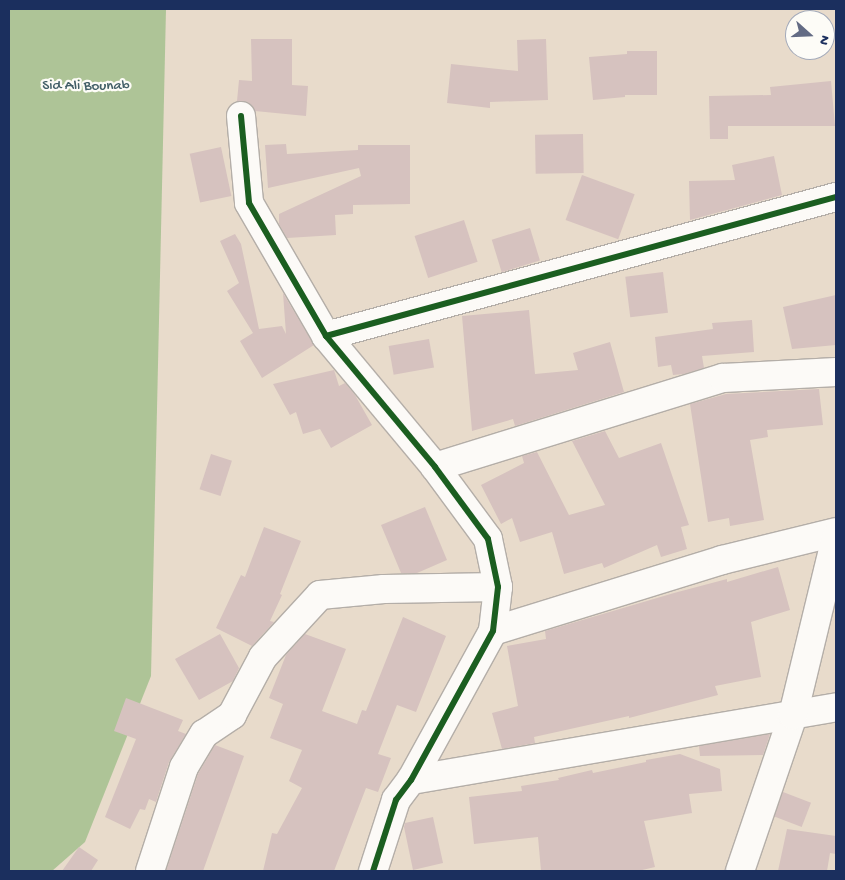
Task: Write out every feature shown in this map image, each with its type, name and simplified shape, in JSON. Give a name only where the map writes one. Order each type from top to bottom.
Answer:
[{"type":"street","points":[[241,116],[249,203],[326,336],[435,467],[488,540],[498,587],[493,631],[411,780],[396,800],[373,871]]},
{"type":"street","points":[[326,336],[836,197]]},
{"type":"street","points":[[435,467],[723,378],[836,372]]},
{"type":"street","points":[[493,631],[722,560],[836,532]]},
{"type":"street","points":[[740,871],[793,715],[836,537]]},
{"type":"street","points":[[150,871],[184,766],[204,734],[232,715],[263,658],[320,594],[384,589],[498,587]]},
{"type":"street","points":[[411,780],[836,707]]},
{"type":"green space","name":"Sid Ali Bounab","points":[[9,9],[166,9],[151,676],[85,842],[52,871],[9,871]]},
{"type":"building","points":[[251,39],[292,39],[292,85],[308,86],[306,116],[255,111],[248,102],[237,101],[239,80],[252,81]]},
{"type":"building","points":[[546,39],[548,100],[490,102],[490,108],[447,103],[451,64],[518,71],[517,40]]},
{"type":"building","points":[[627,51],[657,51],[657,95],[625,95],[625,97],[593,100],[589,57],[627,54]]},
{"type":"building","points":[[831,81],[835,126],[728,126],[728,139],[710,139],[709,96],[771,95],[770,87]]},
{"type":"building","points":[[583,134],[584,173],[536,174],[535,135]]},
{"type":"building","points":[[286,144],[287,154],[358,150],[358,145],[410,145],[410,204],[353,205],[353,214],[335,215],[336,235],[287,238],[279,224],[279,214],[361,176],[359,168],[268,188],[265,145]]},
{"type":"building","points":[[221,147],[231,196],[200,203],[190,154]]},
{"type":"building","points":[[774,156],[782,195],[690,220],[689,181],[735,180],[732,165]]},
{"type":"building","points":[[582,175],[635,194],[618,239],[566,220]]},
{"type":"building","points":[[464,220],[478,262],[428,278],[415,236]]},
{"type":"building","points":[[530,228],[540,261],[502,272],[492,240]]},
{"type":"building","points":[[235,234],[241,244],[259,329],[282,326],[286,334],[283,293],[314,345],[262,378],[240,341],[253,333],[227,291],[239,283],[220,241]]},
{"type":"building","points":[[663,272],[668,313],[630,317],[625,277]]},
{"type":"building","points":[[836,295],[836,345],[792,349],[783,307]]},
{"type":"building","points":[[529,310],[535,374],[578,370],[573,353],[610,342],[624,392],[515,426],[513,419],[472,431],[462,316]]},
{"type":"building","points":[[752,320],[754,352],[702,356],[704,368],[684,374],[673,375],[671,365],[658,367],[655,337],[713,329],[712,323]]},
{"type":"building","points":[[429,339],[434,368],[394,375],[389,346]]},
{"type":"building","points":[[334,370],[339,386],[345,383],[355,395],[372,425],[331,448],[320,429],[303,434],[296,412],[290,415],[273,384]]},
{"type":"building","points":[[819,389],[823,425],[767,430],[768,437],[750,440],[764,520],[730,526],[729,518],[708,522],[690,404],[726,394]]},
{"type":"building","points":[[605,431],[619,458],[661,443],[689,525],[681,527],[687,549],[661,557],[657,545],[604,568],[602,563],[564,574],[552,532],[520,542],[512,518],[501,524],[481,485],[524,463],[522,456],[537,452],[569,515],[605,505],[572,441]]},
{"type":"building","points":[[211,454],[232,461],[220,496],[200,489]]},
{"type":"building","points":[[425,507],[447,560],[417,573],[401,573],[381,525]]},
{"type":"building","points":[[264,527],[301,541],[280,594],[282,595],[270,621],[274,622],[252,646],[216,628],[241,575],[245,577]]},
{"type":"building","points":[[778,567],[790,610],[751,622],[761,677],[715,686],[718,695],[629,718],[629,716],[534,737],[535,743],[502,749],[492,713],[518,706],[507,646],[546,639],[545,631],[674,593],[727,579],[727,582]]},
{"type":"building","points":[[403,617],[446,636],[416,712],[397,705],[378,754],[391,758],[378,792],[366,788],[334,871],[263,871],[272,833],[277,834],[302,788],[289,781],[302,750],[270,738],[283,704],[269,698],[286,655],[305,634],[346,649],[322,711],[357,724],[362,710],[366,711]]},
{"type":"building","points":[[220,634],[239,668],[233,681],[199,700],[175,659]]},
{"type":"building","points":[[126,698],[183,720],[178,731],[186,734],[169,762],[156,802],[149,799],[145,810],[140,809],[130,829],[105,817],[136,739],[114,731]]},
{"type":"building","points":[[770,734],[763,755],[700,756],[699,746]]},
{"type":"building","points":[[215,745],[244,756],[203,871],[166,871],[198,774]]},
{"type":"building","points":[[680,754],[720,769],[722,791],[689,794],[692,813],[644,821],[655,867],[638,871],[541,871],[538,837],[474,844],[469,797],[522,791],[521,786],[559,780],[558,778],[592,770],[593,773]]},
{"type":"building","points":[[783,792],[811,803],[802,827],[774,816]]},
{"type":"building","points":[[433,817],[443,863],[413,870],[404,827],[405,823]]},
{"type":"building","points":[[787,829],[836,836],[836,854],[830,853],[827,871],[778,871]]},
{"type":"building","points":[[79,847],[98,860],[91,871],[62,871]]},
{"type":"cycle path","points":[[241,116],[249,203],[326,336],[435,467],[488,539],[498,587],[493,631],[411,780],[396,800],[373,871]]},
{"type":"cycle path","points":[[326,336],[836,197]]}]
